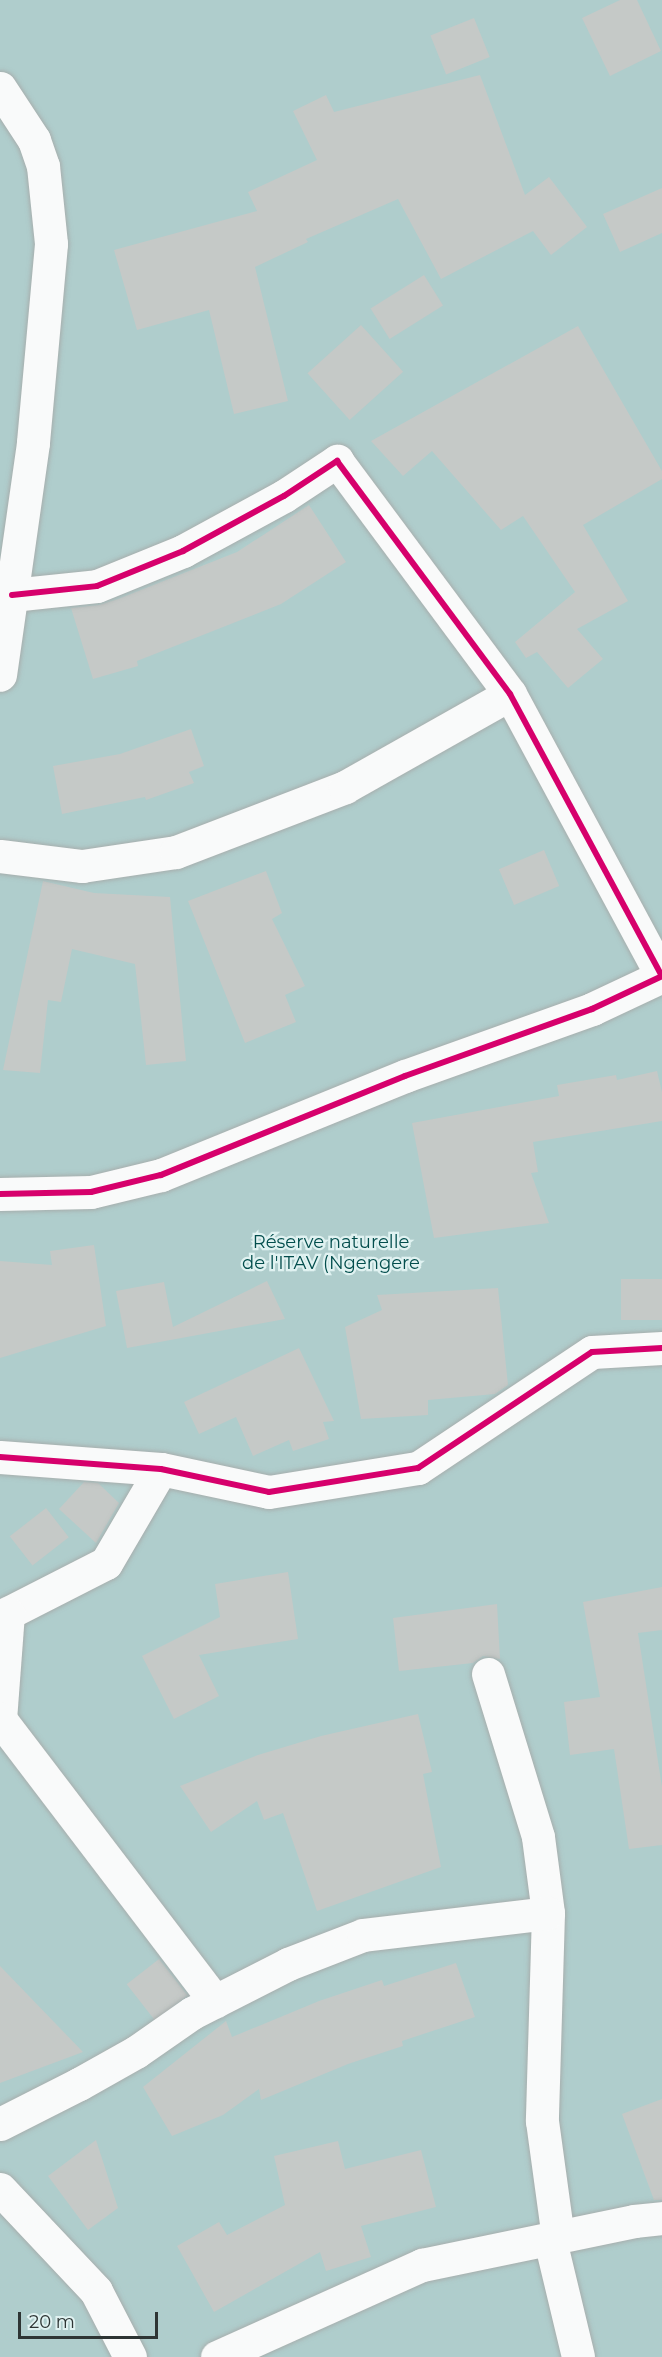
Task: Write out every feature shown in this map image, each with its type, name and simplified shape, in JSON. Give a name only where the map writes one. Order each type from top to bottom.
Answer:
[{"type":"street","points":[[0,88],[34,140],[43,166],[51,244],[33,443],[9,579],[0,675]]},
{"type":"street","points":[[0,1194],[91,1192],[161,1175],[405,1076],[592,1009],[662,976],[510,694],[337,461],[284,496],[183,551],[97,586],[9,579]]},
{"type":"street","points":[[0,856],[82,866],[176,852],[345,787],[510,694]]},
{"type":"street","points":[[0,1457],[161,1469],[269,1492],[418,1468],[592,1352],[662,1348]]},
{"type":"street","points":[[161,1469],[106,1563],[8,1613],[0,1719],[216,2001]]},
{"type":"street","points":[[488,1674],[538,1837],[548,1913],[542,2121],[554,2239],[578,2357]]},
{"type":"street","points":[[0,2124],[117,2063],[216,2001],[288,1964],[363,1935],[548,1913]]},
{"type":"street","points":[[0,2189],[96,2291],[130,2357]]},
{"type":"street","points":[[217,2357],[422,2265],[662,2217]]},
{"type":"green space","name":"Réserve naturelle de l'ITAV (Ngengere","points":[[0,0],[662,0],[662,2357],[0,2357]]},
{"type":"building","points":[[620,0],[637,0],[661,51],[610,76],[582,18]]},
{"type":"building","points":[[474,18],[490,57],[446,75],[430,36]]},
{"type":"building","points":[[480,75],[525,195],[549,177],[587,227],[551,255],[533,231],[441,279],[398,199],[306,239],[308,242],[255,267],[288,401],[234,414],[209,310],[137,330],[114,250],[257,211],[248,192],[317,160],[293,111],[326,95],[334,112]]},
{"type":"building","points":[[662,188],[662,233],[620,252],[603,214]]},
{"type":"building","points":[[424,275],[443,306],[390,339],[371,308]]},
{"type":"building","points":[[361,325],[403,372],[350,420],[307,373]]},
{"type":"building","points":[[578,326],[662,471],[662,479],[583,525],[628,601],[577,629],[603,659],[568,688],[537,652],[526,658],[515,642],[575,592],[523,516],[501,530],[432,451],[403,476],[371,441]]},
{"type":"building","points":[[309,505],[346,562],[281,604],[137,661],[138,666],[93,679],[71,608],[99,605],[118,599],[237,552]]},
{"type":"building","points":[[191,729],[204,766],[189,772],[194,783],[146,800],[145,797],[62,814],[53,766],[120,754]]},
{"type":"building","points":[[544,850],[559,886],[514,905],[499,869]]},
{"type":"building","points":[[266,871],[282,913],[272,919],[305,986],[285,995],[296,1022],[245,1043],[188,901]]},
{"type":"building","points":[[43,881],[94,893],[170,897],[186,1061],[146,1065],[135,964],[72,949],[61,1002],[48,1000],[40,1073],[3,1070]]},
{"type":"building","points":[[657,1071],[662,1092],[662,1121],[533,1142],[538,1172],[531,1173],[549,1223],[434,1238],[412,1123],[559,1096],[557,1085],[616,1075],[617,1080]]},
{"type":"building","points":[[94,1245],[106,1326],[0,1358],[0,1261],[52,1265],[50,1251]]},
{"type":"building","points":[[621,1279],[662,1279],[662,1320],[621,1320]]},
{"type":"building","points":[[267,1281],[285,1319],[127,1348],[116,1291],[164,1282],[173,1327]]},
{"type":"building","points":[[498,1288],[508,1385],[495,1394],[428,1400],[428,1415],[361,1419],[345,1327],[382,1310],[377,1295]]},
{"type":"building","points":[[299,1348],[334,1421],[323,1422],[329,1439],[293,1451],[289,1440],[253,1456],[236,1417],[199,1434],[184,1402]]},
{"type":"building","points":[[84,1482],[98,1483],[119,1503],[96,1543],[59,1509]]},
{"type":"building","points":[[46,1508],[69,1537],[33,1565],[10,1536]]},
{"type":"building","points":[[288,1572],[298,1639],[199,1655],[219,1696],[174,1719],[142,1656],[220,1617],[215,1584]]},
{"type":"building","points":[[662,1587],[662,1630],[638,1633],[662,1787],[662,1845],[629,1849],[614,1749],[570,1755],[564,1702],[600,1697],[583,1602]]},
{"type":"building","points":[[497,1604],[500,1659],[483,1656],[473,1663],[399,1671],[393,1618]]},
{"type":"building","points":[[418,1714],[432,1772],[423,1774],[441,1867],[317,1911],[283,1813],[264,1820],[257,1801],[211,1832],[180,1786],[258,1755],[321,1736]]},
{"type":"building","points":[[159,1959],[187,1995],[155,2020],[127,1984]]},
{"type":"building","points":[[456,1963],[475,2017],[402,2041],[403,2046],[348,2064],[261,2100],[259,2089],[223,2115],[172,2136],[143,2087],[226,2021],[232,2037],[319,2001],[382,1980],[384,1986]]},
{"type":"building","points":[[0,1966],[83,2052],[0,2083]]},
{"type":"building","points":[[662,2099],[662,2200],[654,2200],[622,2114]]},
{"type":"building","points":[[96,2140],[118,2208],[88,2230],[48,2176]]},
{"type":"building","points":[[338,2141],[345,2169],[421,2150],[436,2207],[361,2226],[371,2257],[326,2271],[320,2252],[214,2312],[177,2246],[219,2222],[227,2235],[285,2205],[274,2156]]},
{"type":"cycle path","points":[[12,595],[97,586],[183,551],[284,496],[337,461],[510,694],[662,976]]},
{"type":"cycle path","points":[[0,1194],[91,1192],[161,1175],[405,1076],[592,1009],[662,976]]},
{"type":"cycle path","points":[[0,1457],[161,1469],[269,1492],[418,1468],[592,1352],[662,1348]]}]
